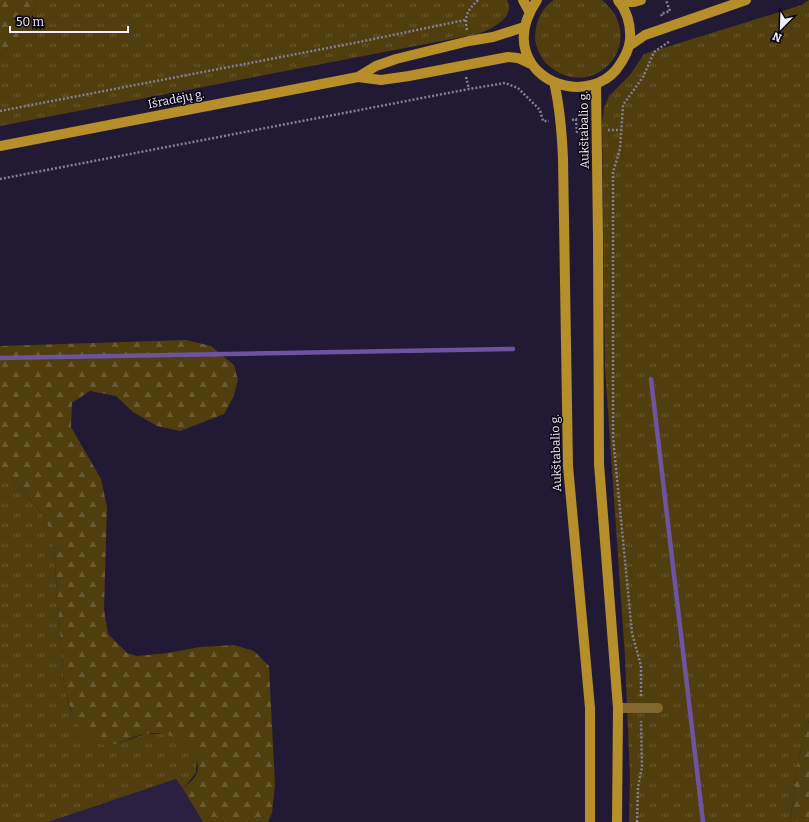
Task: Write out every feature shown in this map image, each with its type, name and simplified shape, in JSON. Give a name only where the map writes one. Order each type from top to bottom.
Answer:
[{"type":"main road","points":[[523,0],[529,11]]},
{"type":"main road","points":[[537,0],[529,11],[524,27],[526,52],[531,64],[540,73],[554,82],[567,87],[582,87],[596,84],[611,75],[623,62],[629,46],[630,31],[627,16],[618,1]]},
{"type":"main road","points":[[618,1],[634,2],[641,0]]},
{"type":"main road","points":[[629,46],[645,35],[746,0]]},
{"type":"main road","name":"Išradėjų g.","points":[[358,77],[376,66],[396,59],[462,43],[493,38],[524,27]]},
{"type":"main road","name":"Išradėjų g.","points":[[0,146],[358,77],[382,80],[508,57],[518,58],[531,64]]},
{"type":"main road","name":"Aukštabalio g.","points":[[554,82],[561,120],[563,167],[568,466],[590,708],[590,822]]},
{"type":"main road","name":"Aukštabalio g.","points":[[596,84],[599,464],[618,708],[617,822]]},
{"type":"street","points":[[618,708],[658,708]]},
{"type":"path","points":[[0,111],[359,42],[465,20],[469,10],[478,0]]},
{"type":"path","points":[[638,822],[638,787],[642,767],[641,666],[632,633],[613,437],[613,172],[620,149],[623,105],[627,97],[643,77],[654,52],[670,41]]},
{"type":"path","points":[[0,179],[505,83],[518,88],[533,102],[540,110],[543,121],[576,119],[577,132],[621,130]]},
{"type":"shaded area","points":[[176,779],[203,822],[48,822]]},
{"type":"green space","points":[[0,0],[37,0],[17,42],[0,56]]},
{"type":"green space","points":[[37,0],[507,0],[509,6],[508,12],[501,22],[478,34],[0,126],[0,56],[17,42]]},
{"type":"green space","points":[[554,0],[602,0],[615,16],[620,33],[618,48],[611,62],[599,72],[583,77],[566,76],[549,66],[541,56],[535,40],[537,26],[543,11],[549,3]]},
{"type":"green space","points":[[809,0],[809,720],[798,762],[790,822],[629,822],[630,777],[625,657],[605,368],[602,124],[604,108],[609,96],[630,75],[644,54],[802,5]]},
{"type":"green space","points":[[186,340],[211,346],[234,365],[238,380],[233,398],[224,414],[180,431],[157,426],[133,412],[116,396],[90,391],[72,403],[71,427],[101,479],[107,507],[104,609],[108,634],[127,653],[137,656],[168,653],[200,647],[234,645],[254,651],[269,666],[275,785],[272,813],[268,822],[203,822],[183,789],[197,773],[197,760],[190,748],[179,740],[166,735],[152,733],[138,735],[113,745],[107,745],[93,741],[82,730],[74,716],[64,685],[53,537],[44,517],[22,488],[0,467],[0,346]]},
{"type":"green space","points":[[0,467],[22,488],[44,517],[53,537],[64,685],[70,709],[84,733],[94,742],[119,743],[145,734],[169,734],[188,744],[197,758],[196,773],[183,789],[176,779],[48,822],[0,822]]},
{"type":"green space","points":[[809,720],[809,822],[790,822],[798,762]]},
{"type":"waterway","points":[[0,358],[513,349]]},
{"type":"waterway","points":[[651,379],[703,822]]}]
